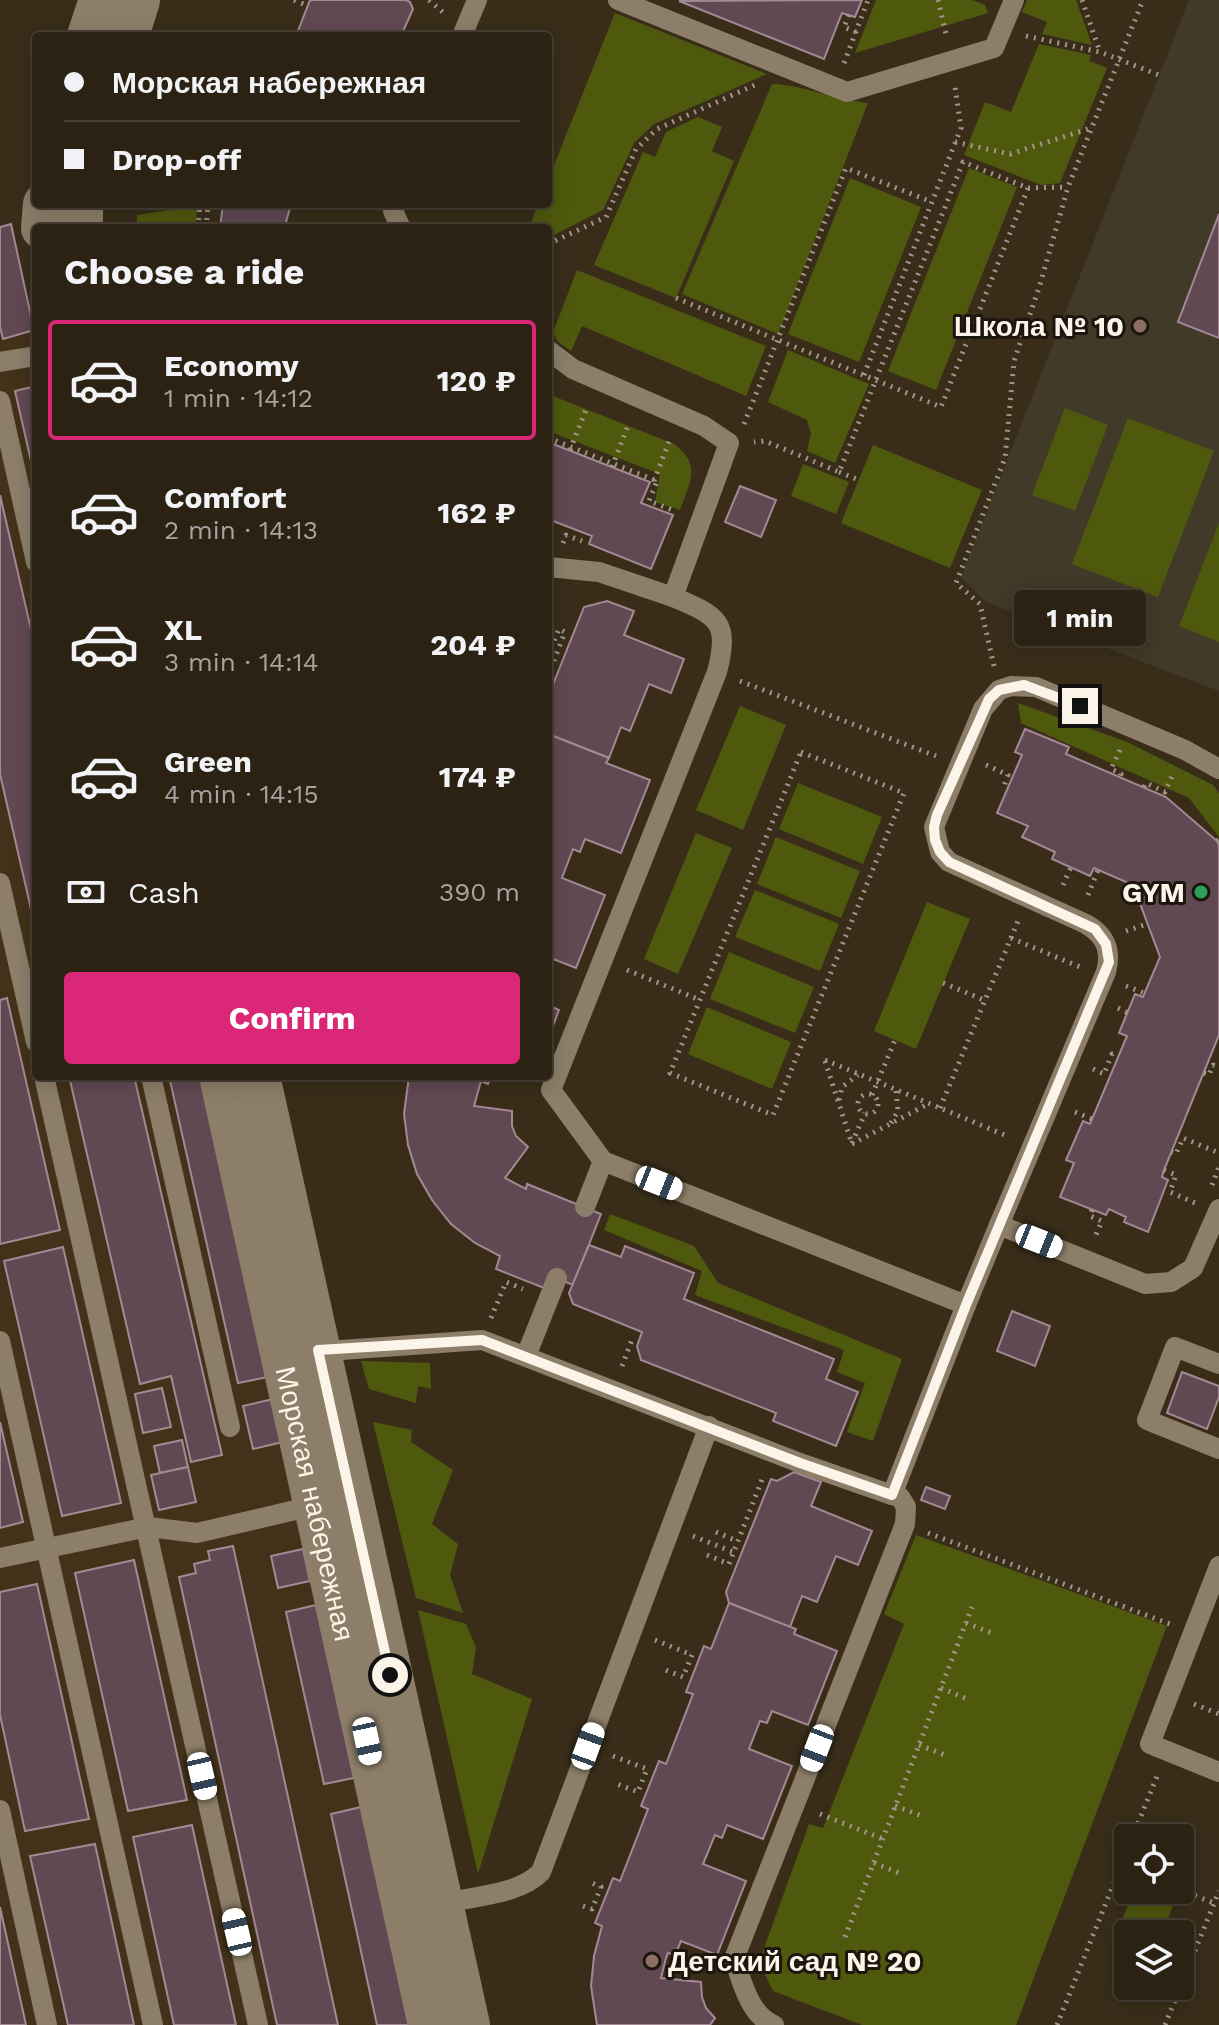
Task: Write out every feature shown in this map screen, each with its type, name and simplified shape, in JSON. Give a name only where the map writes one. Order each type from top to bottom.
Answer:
[{"type":"street","points":[[90,32],[101,0]]},
{"type":"street","points":[[128,32],[138,0]]},
{"type":"street","name":"Морская набережная","points":[[234,1080],[300,1354],[423,1908],[468,2025]]},
{"type":"street","name":"Морская набережная","points":[[423,1908],[430,2025]]},
{"type":"lane","points":[[464,32],[477,0]]},
{"type":"lane","points":[[618,0],[847,92],[994,48],[1014,0]]},
{"type":"lane","points":[[552,353],[573,369],[704,426],[729,443],[673,597]]},
{"type":"lane","points":[[0,362],[32,357]]},
{"type":"lane","points":[[1,407],[32,544]]},
{"type":"lane","points":[[552,567],[599,572],[705,610],[719,624],[724,643],[717,672],[551,1090],[603,1161],[966,1305]]},
{"type":"lane","points":[[892,1495],[966,1305],[1109,962],[1102,936],[1086,924],[958,868],[940,852],[934,827],[983,709],[999,690],[1024,685],[1036,687],[1185,750],[1219,769]]},
{"type":"lane","points":[[0,883],[32,1024]]},
{"type":"lane","points":[[45,1080],[258,2025]]},
{"type":"lane","points":[[152,1080],[230,1427]]},
{"type":"lane","points":[[585,1207],[603,1161]]},
{"type":"lane","points":[[999,1225],[1145,1284],[1171,1282],[1193,1268],[1213,1209]]},
{"type":"lane","points":[[526,1356],[557,1278]]},
{"type":"lane","points":[[300,1354],[482,1340],[900,1497],[906,1507],[905,1524],[734,1959],[745,1991],[764,2021],[774,2025]]},
{"type":"lane","points":[[0,1341],[153,2025]]},
{"type":"lane","points":[[1219,1364],[1175,1347],[1147,1420],[1219,1448]]},
{"type":"lane","points":[[423,1908],[517,1889],[530,1883],[541,1872],[709,1426]]},
{"type":"lane","points":[[0,1558],[146,1528],[197,1533],[333,1502]]},
{"type":"lane","points":[[1219,1566],[1150,1744],[1219,1772]]},
{"type":"lane","points":[[0,1810],[47,2025]]},
{"type":"path","points":[[294,0],[308,6]]},
{"type":"path","points":[[429,0],[443,14],[450,16]]},
{"type":"path","points":[[843,65],[868,0]]},
{"type":"path","points":[[864,375],[961,128],[938,0]]},
{"type":"path","points":[[1082,0],[1100,52]]},
{"type":"path","points":[[999,690],[980,604],[956,583],[1005,458],[1014,361],[1068,187],[1143,0]]},
{"type":"path","points":[[846,17],[844,27],[856,32]]},
{"type":"path","points":[[1001,31],[1100,52],[1159,75]]},
{"type":"path","points":[[552,242],[606,217],[636,149],[657,129],[791,69]]},
{"type":"path","points":[[955,142],[1010,154],[1092,128]]},
{"type":"path","points":[[839,472],[963,162],[1028,188],[1068,187]]},
{"type":"path","points":[[729,443],[741,431],[846,168],[930,205],[943,214]]},
{"type":"path","points":[[676,298],[941,407],[1028,188]]},
{"type":"path","points":[[897,290],[910,295]]},
{"type":"path","points":[[570,449],[587,407]]},
{"type":"path","points":[[645,504],[680,415]]},
{"type":"path","points":[[613,465],[629,423]]},
{"type":"path","points":[[552,440],[657,481],[649,501],[678,512],[673,523]]},
{"type":"path","points":[[729,443],[765,441],[859,480]]},
{"type":"path","points":[[552,646],[559,629],[565,632],[552,674]]},
{"type":"path","points":[[717,672],[959,765]]},
{"type":"path","points":[[1144,787],[1146,783],[1165,792],[1185,750]]},
{"type":"path","points":[[801,752],[904,793],[773,1115],[670,1073],[759,856],[801,752]]},
{"type":"path","points":[[780,803],[788,806]]},
{"type":"path","points":[[759,856],[766,860]]},
{"type":"path","points":[[940,1108],[1027,898]]},
{"type":"path","points":[[737,909],[745,912]]},
{"type":"path","points":[[1011,938],[1104,977]]},
{"type":"path","points":[[603,960],[700,1000]]},
{"type":"path","points":[[711,973],[719,977]]},
{"type":"path","points":[[943,983],[984,1000]]},
{"type":"path","points":[[690,1025],[698,1028]]},
{"type":"path","points":[[872,1095],[895,1040]]},
{"type":"path","points":[[852,1144],[825,1060],[1034,1147]]},
{"type":"path","points":[[1204,1073],[1209,1075],[1213,1065],[1219,1067]]},
{"type":"path","points":[[838,1101],[842,1087],[858,1074]]},
{"type":"path","points":[[890,1124],[898,1111],[896,1090]]},
{"type":"path","points":[[863,1095],[872,1095],[878,1102],[877,1107],[873,1112],[865,1113],[860,1109],[859,1100],[863,1095]]},
{"type":"path","points":[[852,1144],[929,1104]]},
{"type":"path","points":[[852,1144],[865,1113]]},
{"type":"path","points":[[1171,1152],[1176,1154],[1183,1138],[1219,1153]]},
{"type":"path","points":[[1164,1170],[1176,1175],[1170,1192],[1213,1209],[1219,1167]]},
{"type":"path","points":[[1082,1237],[1094,1242]]},
{"type":"path","points":[[482,1340],[506,1282],[517,1286]]},
{"type":"path","points":[[624,1360],[633,1337]]},
{"type":"path","points":[[707,1555],[729,1564],[773,1451]]},
{"type":"path","points":[[905,1524],[1193,1633]]},
{"type":"path","points":[[716,1532],[737,1541]]},
{"type":"path","points":[[722,1548],[733,1552]]},
{"type":"path","points":[[845,1937],[972,1607]]},
{"type":"path","points":[[966,1623],[992,1633]]},
{"type":"path","points":[[632,1631],[692,1655],[683,1677],[663,1669]]},
{"type":"path","points":[[941,1688],[967,1699]]},
{"type":"path","points":[[919,1745],[945,1755]]},
{"type":"path","points":[[588,1746],[647,1769],[638,1792],[617,1784]]},
{"type":"path","points":[[1138,1824],[1167,1750]]},
{"type":"path","points":[[795,1804],[883,1839]]},
{"type":"path","points":[[895,1806],[922,1816]]},
{"type":"path","points":[[874,1863],[899,1873]]},
{"type":"path","points":[[583,1906],[592,1909],[601,1887],[592,1883]]},
{"type":"path","points":[[1057,2025],[1114,1883]]},
{"type":"path","points":[[1165,2025],[1219,1891]]},
{"type":"path","points":[[1194,1895],[1214,1903]]},
{"type":"shaded area","name":"Школа № 10","points":[[1189,0],[1219,0],[1219,691],[986,602],[961,577]]},
{"type":"shaded area","points":[[11,224],[32,319],[32,1080],[201,1080],[410,2025],[0,2025],[0,227]]},
{"type":"green space","points":[[876,0],[972,0],[985,5],[988,13],[855,53]]},
{"type":"green space","points":[[1027,0],[1076,0],[1092,45],[1042,34],[1047,22],[1022,12]]},
{"type":"green space","points":[[615,13],[767,74],[654,124],[634,143],[603,210],[552,236],[552,224],[530,224],[536,208],[552,208],[552,170]]},
{"type":"green space","points":[[1039,44],[1091,55],[1089,61],[1107,68],[1060,183],[1041,185],[964,155],[985,102],[1011,112]]},
{"type":"green space","points":[[772,84],[868,103],[778,334],[682,294]]},
{"type":"green space","points":[[698,117],[722,127],[712,151],[734,161],[676,298],[594,265],[643,152],[655,157],[666,132]]},
{"type":"green space","points":[[969,168],[1017,187],[936,390],[888,371]]},
{"type":"green space","points":[[850,178],[921,207],[859,362],[788,334]]},
{"type":"green space","points":[[197,208],[196,224],[137,224],[137,215]]},
{"type":"green space","points":[[577,270],[766,346],[746,396],[582,326],[571,351],[558,342],[553,332]]},
{"type":"green space","points":[[788,350],[869,384],[835,463],[807,451],[811,434],[807,420],[768,402]]},
{"type":"green space","points":[[552,396],[674,444],[683,452],[691,474],[680,510],[655,502],[660,474],[552,433]]},
{"type":"green space","points":[[1065,408],[1108,425],[1075,511],[1032,495]]},
{"type":"green space","points":[[1128,418],[1214,451],[1158,597],[1072,564]]},
{"type":"green space","points":[[873,445],[982,490],[950,568],[841,523]]},
{"type":"green space","points":[[803,464],[849,482],[836,514],[791,496]]},
{"type":"green space","points":[[1219,523],[1219,642],[1179,626]]},
{"type":"green space","points":[[1018,703],[1127,742],[1213,785],[1219,793],[1219,837],[1189,798],[1021,723]]},
{"type":"green space","points":[[740,706],[786,725],[743,830],[696,810]]},
{"type":"green space","points":[[798,783],[882,817],[863,864],[779,829]]},
{"type":"green space","points":[[696,833],[732,848],[678,974],[644,959]]},
{"type":"green space","points":[[776,837],[860,871],[841,918],[757,884]]},
{"type":"green space","points":[[755,890],[839,924],[820,971],[735,937]]},
{"type":"green space","points":[[927,902],[970,919],[916,1049],[874,1031]]},
{"type":"green space","points":[[729,952],[814,987],[795,1033],[710,999]]},
{"type":"green space","points":[[707,1007],[791,1042],[772,1089],[688,1054]]},
{"type":"green space","points":[[610,1214],[694,1246],[718,1283],[902,1359],[873,1441],[847,1432],[865,1383],[837,1372],[844,1350],[695,1295],[702,1271],[604,1230]]},
{"type":"green space","points":[[361,1361],[430,1363],[431,1389],[418,1386],[416,1403],[369,1389]]},
{"type":"green space","points":[[373,1422],[412,1430],[411,1442],[453,1470],[432,1524],[458,1544],[450,1575],[463,1613],[416,1598]]},
{"type":"green space","points":[[916,1535],[1167,1626],[1016,2025],[862,2025],[773,1991],[759,1962],[809,1824],[823,1828],[904,1624],[884,1614]]},
{"type":"green space","points":[[418,1610],[466,1624],[476,1647],[472,1674],[532,1699],[478,1874]]},
{"type":"green space","points":[[1128,1904],[1174,1904],[1167,1920],[1122,1920]]},
{"type":"building","points":[[310,0],[406,0],[413,9],[403,32],[298,32]]},
{"type":"building","points":[[862,0],[855,17],[842,13],[824,59],[679,1]]},
{"type":"building","points":[[222,208],[290,208],[286,224],[220,224]]},
{"type":"building","points":[[1219,214],[1219,338],[1178,322]]},
{"type":"building","points":[[11,224],[32,321],[32,331],[3,339],[0,327],[0,227]]},
{"type":"building","points":[[32,387],[32,465],[15,391]]},
{"type":"building","points":[[552,444],[650,482],[641,503],[673,515],[651,569],[589,544],[592,536],[552,521]]},
{"type":"building","points":[[740,486],[776,500],[761,537],[725,522]]},
{"type":"building","points":[[0,495],[32,634],[32,914],[0,774]]},
{"type":"building","points":[[607,601],[634,611],[624,635],[684,659],[671,693],[649,684],[630,731],[621,727],[609,758],[552,736],[552,687],[584,607]]},
{"type":"building","points":[[1025,729],[1069,747],[1066,754],[1166,797],[1219,846],[1219,1035],[1164,1170],[1162,1177],[1168,1180],[1148,1232],[1124,1222],[1126,1217],[1109,1209],[1106,1215],[1060,1197],[1074,1163],[1066,1160],[1083,1121],[1090,1124],[1127,1036],[1119,1033],[1135,994],[1143,997],[1160,957],[1133,885],[1094,868],[1090,876],[1052,859],[1055,852],[1022,837],[1028,826],[997,813],[1022,755],[1015,752]]},
{"type":"building","points":[[552,736],[609,758],[606,763],[650,780],[621,853],[585,839],[580,852],[573,849],[562,878],[605,895],[576,968],[552,959]]},
{"type":"building","points":[[7,998],[60,1230],[0,1244],[0,1000]]},
{"type":"building","points":[[552,1007],[559,1010],[552,1028]]},
{"type":"building","points":[[70,1080],[135,1080],[222,1455],[191,1462],[171,1376],[140,1384]]},
{"type":"building","points":[[170,1080],[203,1080],[268,1377],[238,1383]]},
{"type":"building","points":[[408,1080],[490,1080],[488,1084],[481,1081],[474,1106],[512,1111],[516,1136],[528,1147],[505,1178],[526,1189],[527,1184],[601,1214],[573,1285],[549,1275],[544,1288],[496,1269],[500,1256],[475,1243],[451,1224],[417,1174],[408,1145],[404,1114]]},
{"type":"building","points":[[589,1245],[621,1257],[625,1246],[694,1273],[684,1299],[834,1359],[826,1379],[858,1392],[836,1446],[773,1421],[776,1413],[641,1360],[637,1346],[642,1332],[573,1304],[569,1293]]},
{"type":"building","points":[[63,1247],[121,1503],[62,1516],[4,1261]]},
{"type":"building","points":[[1012,1311],[1050,1326],[1035,1366],[997,1351]]},
{"type":"building","points":[[1182,1372],[1219,1386],[1219,1397],[1207,1429],[1167,1413]]},
{"type":"building","points":[[162,1388],[171,1427],[143,1433],[135,1394]]},
{"type":"building","points":[[273,1399],[283,1442],[253,1449],[243,1406]]},
{"type":"building","points":[[0,1422],[23,1522],[0,1528]]},
{"type":"building","points":[[182,1440],[188,1467],[160,1473],[154,1446]]},
{"type":"building","points":[[188,1467],[196,1502],[159,1510],[151,1475]]},
{"type":"building","points":[[794,1472],[821,1482],[811,1506],[872,1531],[858,1565],[836,1556],[817,1602],[802,1596],[790,1627],[729,1603],[726,1592],[771,1479],[777,1481]]},
{"type":"building","points":[[926,1487],[950,1496],[945,1509],[921,1500]]},
{"type":"building","points":[[233,1546],[338,2025],[277,2025],[179,1577],[196,1573],[194,1564],[210,1560],[208,1551]]},
{"type":"building","points":[[303,1549],[310,1581],[278,1588],[271,1556]]},
{"type":"building","points":[[134,1560],[187,1800],[128,1811],[75,1573]]},
{"type":"building","points":[[37,1584],[89,1819],[25,1831],[0,1715],[0,1592]]},
{"type":"building","points":[[729,1603],[796,1629],[794,1634],[837,1651],[808,1725],[772,1711],[767,1723],[760,1721],[749,1749],[792,1766],[763,1839],[727,1825],[722,1838],[715,1835],[703,1864],[746,1881],[717,1955],[681,1941],[675,1955],[668,1953],[666,1958],[661,1978],[701,1982],[706,2008],[715,2018],[710,2025],[597,2025],[591,1986],[594,1956],[602,1926],[595,1923],[613,1878],[620,1881],[648,1809],[641,1806],[659,1761],[666,1764],[693,1694],[686,1692],[704,1646],[711,1649]]},
{"type":"building","points":[[316,1605],[354,1778],[324,1784],[286,1612]]},
{"type":"building","points":[[361,1807],[409,2025],[377,2025],[331,1814]]},
{"type":"building","points":[[192,1825],[236,2025],[174,2025],[133,1837]]},
{"type":"building","points":[[95,1844],[134,2025],[68,2025],[30,1856]]},
{"type":"building","points":[[0,1907],[26,2025],[0,2025]]},
{"type":"place","name":"Школа № 10","points":[[1140,326]]},
{"type":"place","name":"GYM","points":[[1201,892]]},
{"type":"place","name":"Детский сад № 20","points":[[652,1961]]},
{"type":"route","points":[[390,1675],[318,1350],[482,1340],[800,1463],[892,1495],[966,1305],[1109,962],[1106,944],[1095,929],[949,862],[940,852],[934,827],[983,709],[999,690],[1011,686],[1036,687],[1080,706]]}]
